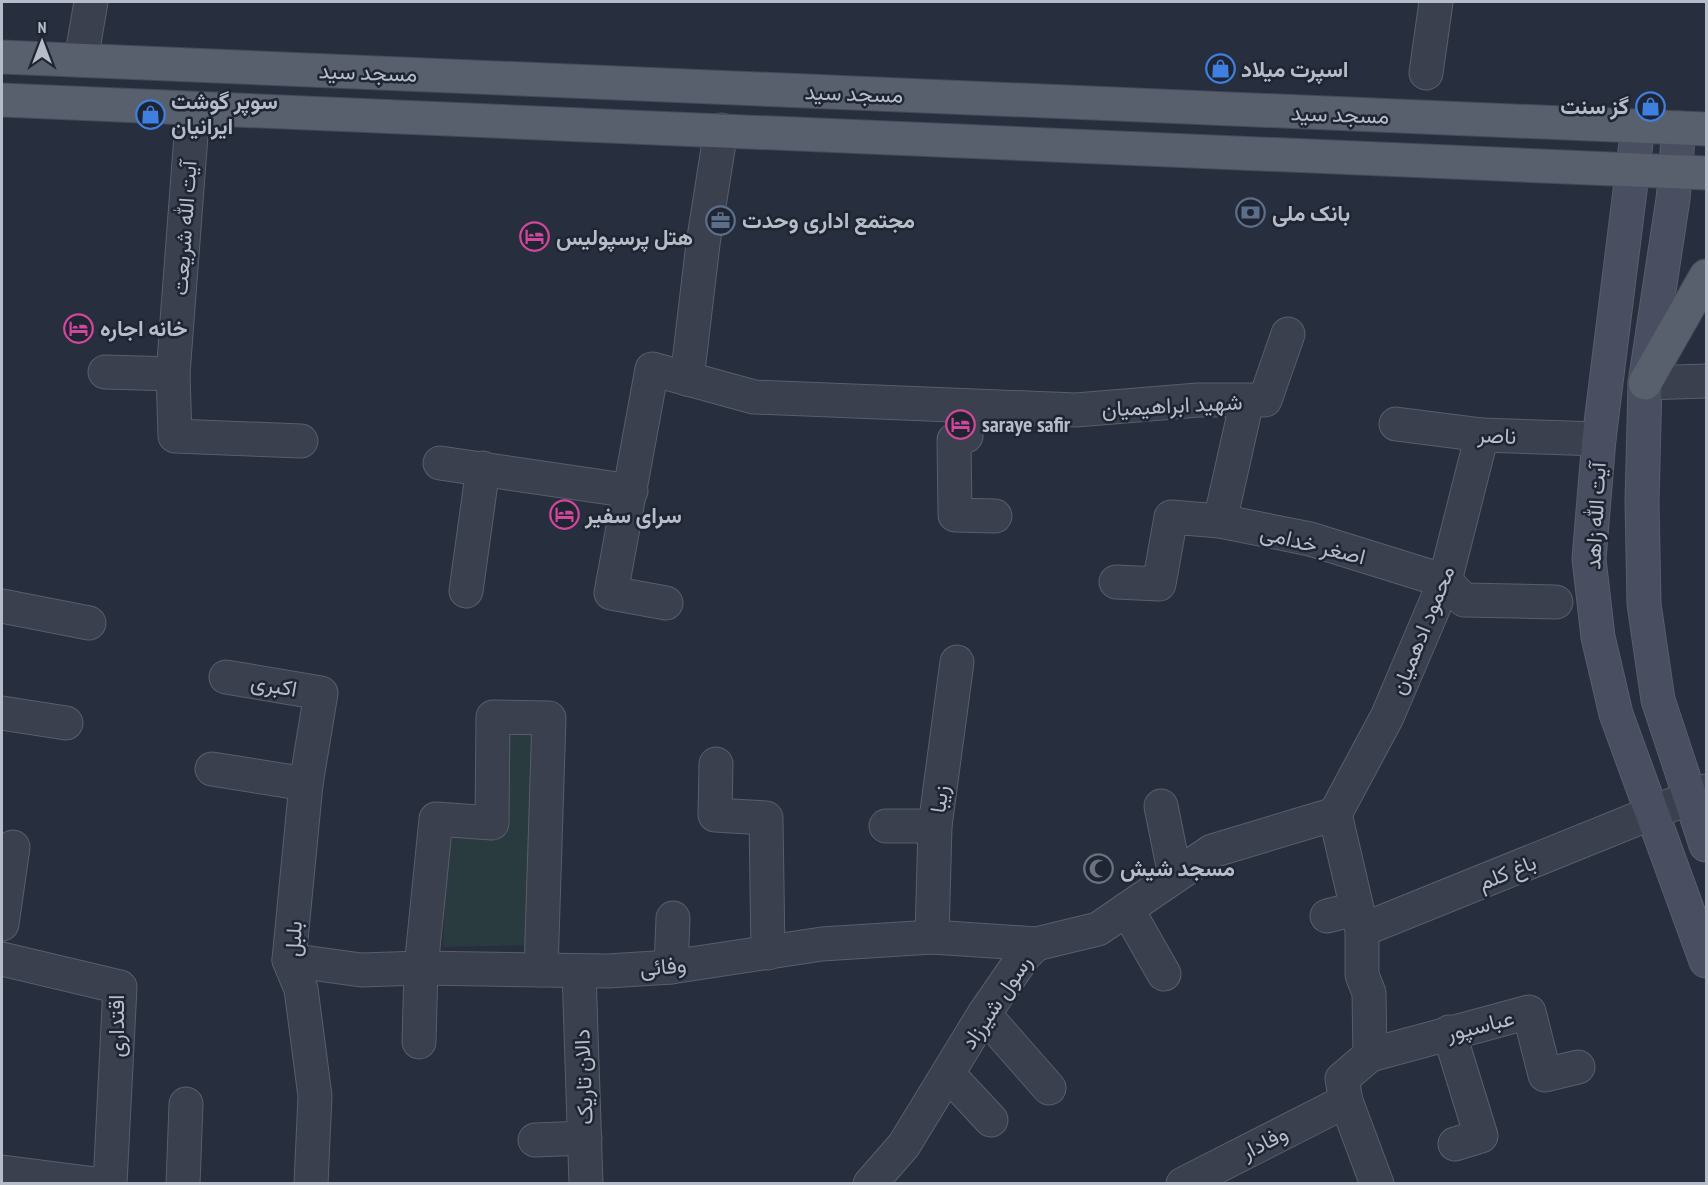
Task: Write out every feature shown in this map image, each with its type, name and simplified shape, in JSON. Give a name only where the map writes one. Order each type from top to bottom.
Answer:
[{"type":"main road","name":"مسجد سید","points":[[2,57],[1693,129]]},
{"type":"main road","name":"مسجد سید","points":[[2,100],[1691,173]]},
{"type":"main road","name":"آیت الله زاهد","points":[[1638,127],[1599,439],[1589,559],[1598,637],[1616,714],[1707,961]]},
{"type":"main road","name":"آیت الله زاهد","points":[[1693,129],[1691,173],[1645,383],[1642,502],[1644,604],[1658,700],[1698,794],[1707,844]]},
{"type":"main road","points":[[1645,383],[1707,276]]},
{"type":"street","points":[[81,60],[91,2]]},
{"type":"street","points":[[1426,73],[1436,2]]},
{"type":"street","name":"آیت الله شریعت","points":[[193,109],[173,374],[175,436],[302,441]]},
{"type":"street","points":[[687,379],[703,244],[721,130]]},
{"type":"street","name":"شهید ابراهیمیان","points":[[632,491],[652,369],[754,397],[1076,410],[1198,400],[1247,401],[1265,400],[1288,334]]},
{"type":"street","points":[[105,372],[173,374]]},
{"type":"street","points":[[1645,383],[1707,381]]},
{"type":"street","points":[[1220,522],[1247,401]]},
{"type":"street","points":[[966,406],[966,436],[954,440],[955,515],[996,516]]},
{"type":"street","name":"ناصر","points":[[1396,424],[1482,435],[1599,439]]},
{"type":"street","name":"محمود ادهمیان","points":[[1335,814],[1387,717],[1445,581],[1482,435]]},
{"type":"street","points":[[440,463],[632,491],[611,593],[666,603]]},
{"type":"street","points":[[466,591],[483,468]]},
{"type":"street","name":"اصغر خدامی","points":[[1116,582],[1159,584],[1171,517],[1220,522],[1310,539],[1445,581],[1464,600],[1556,602]]},
{"type":"street","points":[[2,606],[89,623]]},
{"type":"street","name":"زیبا","points":[[932,937],[935,826],[957,662]]},
{"type":"street","name":"اکبری","points":[[226,677],[321,693]]},
{"type":"street","name":"بلبل","points":[[311,1184],[315,1096],[301,989],[289,960],[306,784],[321,693]]},
{"type":"street","points":[[2,713],[66,723]]},
{"type":"street","points":[[419,1042],[421,968],[436,819],[492,823],[493,717],[549,718],[541,970]]},
{"type":"street","points":[[716,764],[715,815],[766,818],[768,953]]},
{"type":"street","points":[[212,769],[306,784]]},
{"type":"street","name":"باغ کلم","points":[[1348,918],[1652,813],[1698,794]]},
{"type":"street","points":[[1161,806],[1175,876]]},
{"type":"street","points":[[1335,814],[1348,918],[1362,975],[1369,993],[1370,1055],[1342,1079],[1346,1101],[1377,1184]]},
{"type":"street","name":"رسول شیرزاد","points":[[870,1184],[904,1145],[949,1075],[984,1014],[1024,956],[1036,944],[1098,930],[1212,850],[1335,814]]},
{"type":"street","points":[[886,826],[935,826]]},
{"type":"street","points":[[2,924],[14,847]]},
{"type":"street","points":[[1127,909],[1164,974]]},
{"type":"street","points":[[671,967],[673,918]]},
{"type":"street","name":"وفائی","points":[[289,960],[361,970],[421,968],[579,971],[671,967],[822,944],[932,937],[1036,944]]},
{"type":"street","name":"اقتداری","points":[[2,959],[120,987],[110,1184]]},
{"type":"street","name":"دالان تاریک","points":[[579,971],[586,1184]]},
{"type":"street","name":"عباسپور","points":[[1370,1055],[1529,1012],[1545,1075],[1578,1068]]},
{"type":"street","points":[[984,1014],[1049,1088]]},
{"type":"street","points":[[1449,1032],[1481,1136],[1455,1144]]},
{"type":"street","points":[[949,1075],[991,1120]]},
{"type":"street","name":"وفادار","points":[[1183,1184],[1346,1101]]},
{"type":"street","points":[[183,1184],[186,1104]]},
{"type":"street","points":[[535,1140],[585,1138]]},
{"type":"street","points":[[2,1172],[96,1184]]},
{"type":"shaded area","points":[[510,722],[538,723],[537,945],[443,947],[448,829],[503,828]]},
{"type":"place","name":"اسپرت میلاد","points":[[1220,69]]},
{"type":"place","name":"گز سنت","points":[[1650,106]]},
{"type":"place","name":"سوپر گوشت ایرانیان","points":[[150,114]]},
{"type":"place","name":"بانک ملی","points":[[1251,213]]},
{"type":"place","name":"مجتمع اداری وحدت","points":[[721,220]]},
{"type":"place","name":"هتل پرسپولیس","points":[[535,237]]},
{"type":"place","name":"خانه اجاره","points":[[79,328]]},
{"type":"place","name":"saraye safir","points":[[961,424]]},
{"type":"place","name":"سرای سفیر","points":[[564,515]]},
{"type":"place","name":"مسجد شیش","points":[[1099,868]]}]
